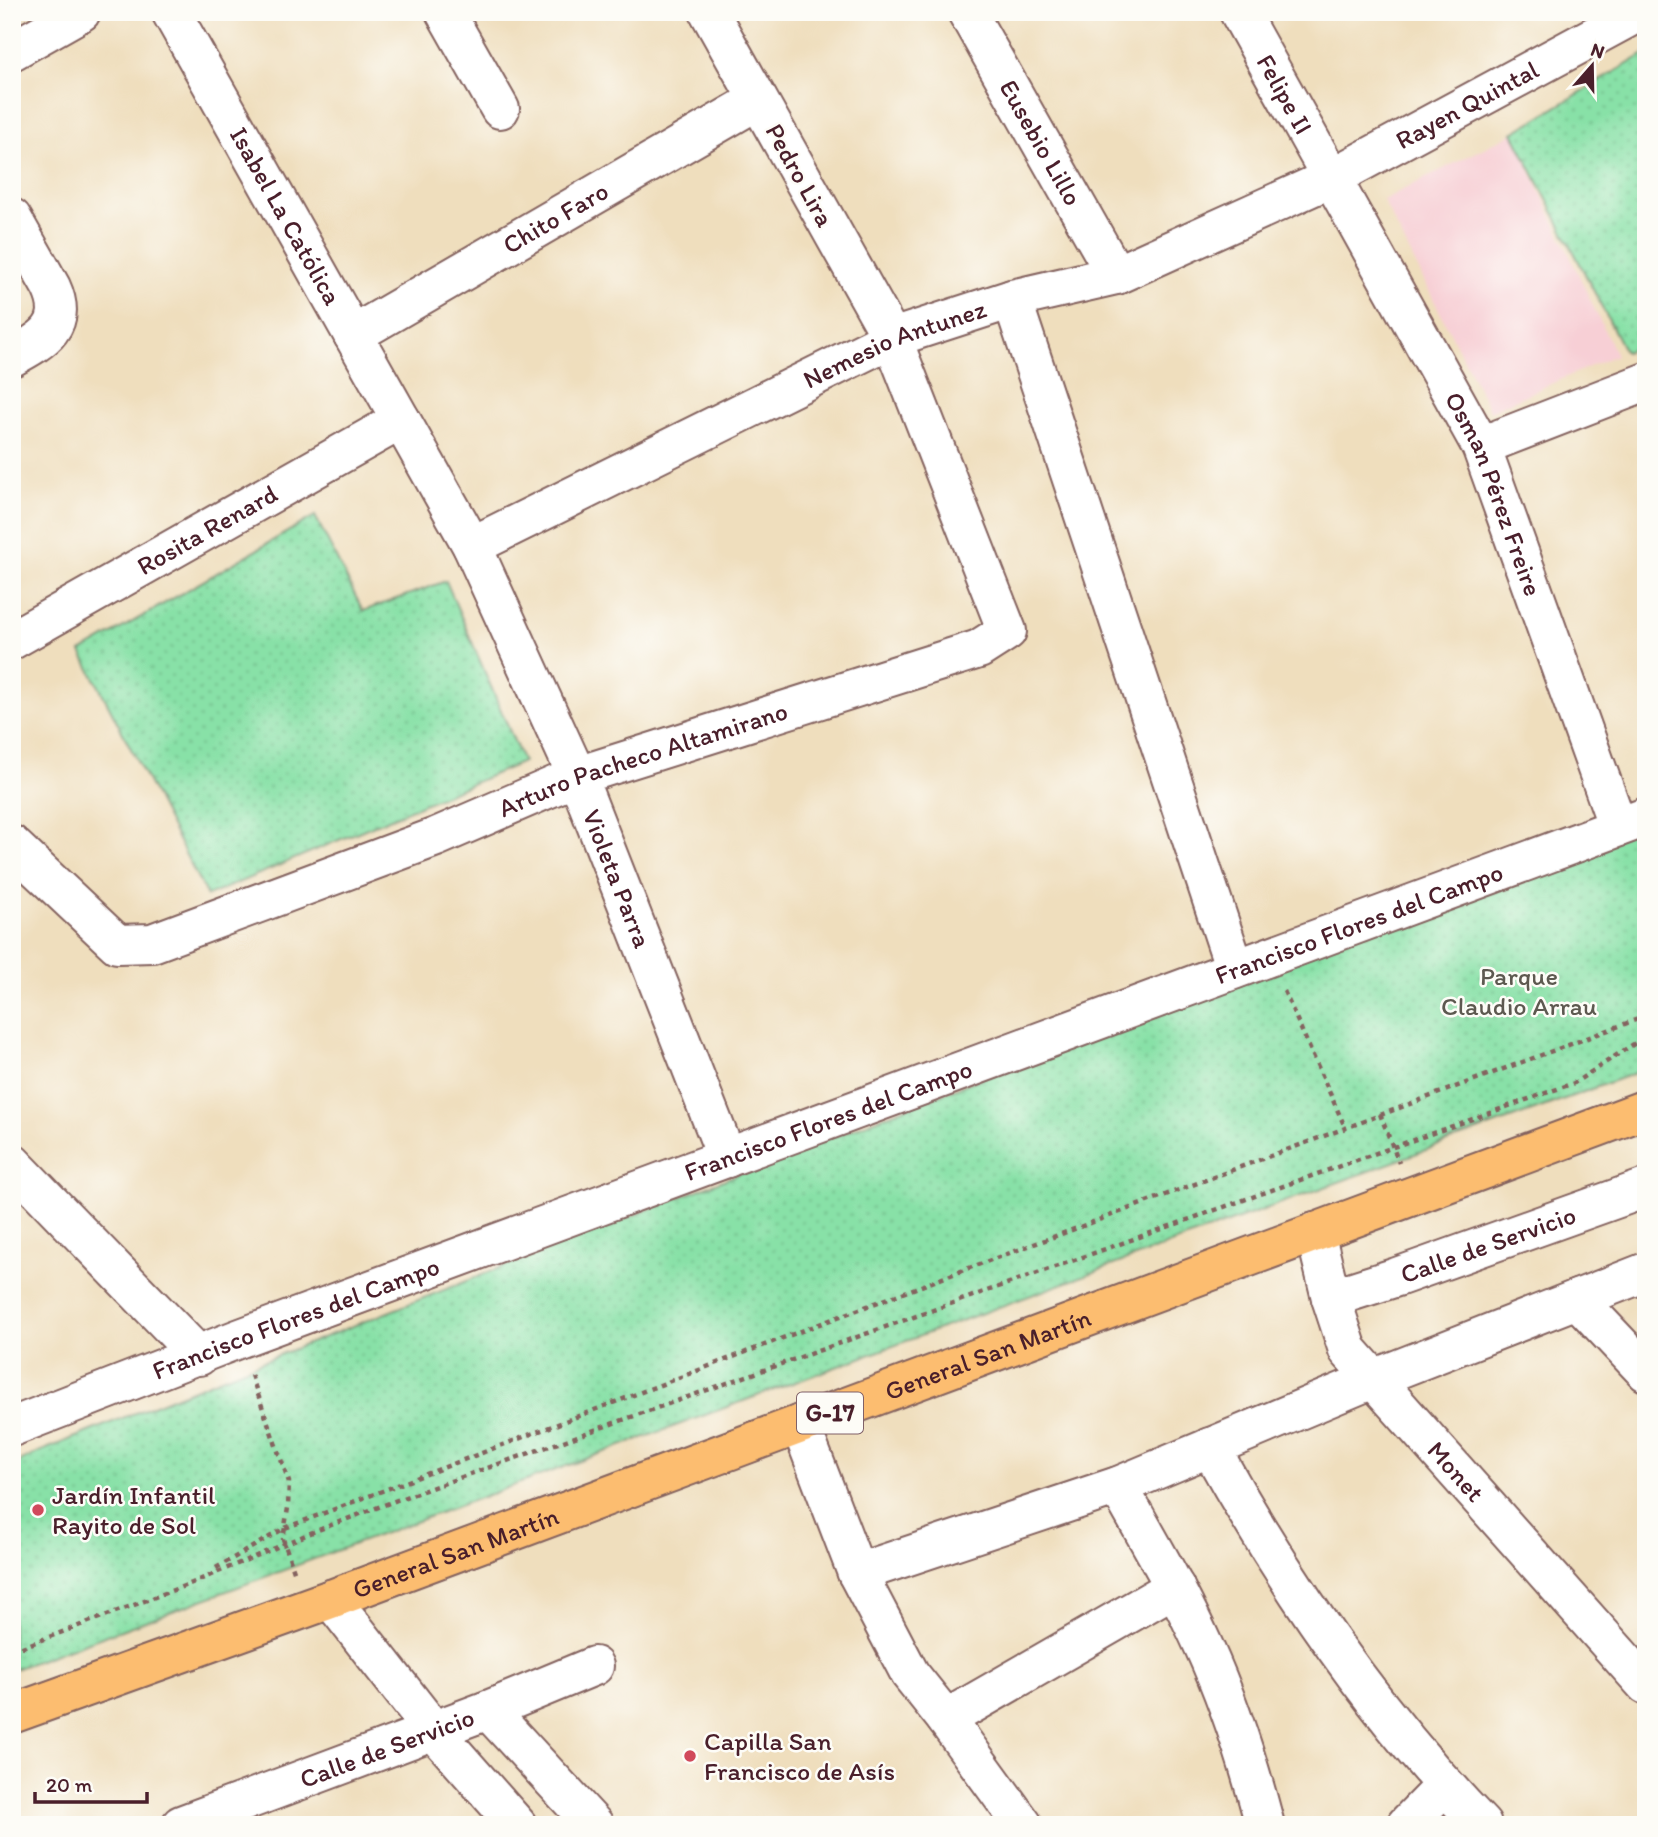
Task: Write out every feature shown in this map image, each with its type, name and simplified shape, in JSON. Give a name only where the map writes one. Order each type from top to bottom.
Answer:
[{"type":"main road","name":"General San Martín","points":[[12,1714],[319,1603],[1646,1109]]},
{"type":"street","points":[[12,51],[81,12]]},
{"type":"street","name":"Isabel La Católica","points":[[171,12],[401,420]]},
{"type":"street","points":[[445,12],[500,109]]},
{"type":"street","name":"Pedro Lira","points":[[709,12],[892,338]]},
{"type":"street","name":"Eusebio Lillo","points":[[967,12],[1116,275]]},
{"type":"street","name":"Felipe II","points":[[1239,12],[1332,177]]},
{"type":"street","name":"Rayen Quintal","points":[[1332,177],[1639,12]]},
{"type":"street","name":"Chito Faro","points":[[353,335],[758,100]]},
{"type":"street","name":"Nemesio Antunez","points":[[472,546],[892,338],[1012,299],[1116,275],[1332,177]]},
{"type":"street","name":"Osman Pérez Freire","points":[[1332,177],[1481,446],[1632,822]]},
{"type":"street","points":[[12,218],[56,298],[55,321],[42,340],[12,357]]},
{"type":"street","points":[[1012,299],[1252,963]]},
{"type":"street","name":"Arturo Pacheco Altamirano","points":[[12,845],[117,944],[152,943],[436,836],[577,776],[979,649],[1007,631],[892,338]]},
{"type":"street","points":[[1481,446],[1646,382]]},
{"type":"street","name":"Violeta Parra","points":[[401,420],[472,546],[577,776],[727,1158]]},
{"type":"street","name":"Rosita Renard","points":[[12,640],[401,420]]},
{"type":"street","name":"Francisco Flores del Campo","points":[[12,1427],[238,1339],[1632,822]]},
{"type":"street","points":[[12,1163],[199,1356]]},
{"type":"street","name":"Calle de Servicio","points":[[1331,1298],[1397,1278],[1646,1188]]},
{"type":"street","name":"Monet","points":[[1315,1232],[1331,1298],[1348,1350],[1640,1672]]},
{"type":"street","points":[[857,1573],[1118,1486],[1373,1379],[1646,1272]]},
{"type":"street","points":[[1577,1299],[1646,1372]]},
{"type":"street","points":[[800,1424],[857,1573],[910,1674],[1023,1825]]},
{"type":"street","points":[[1210,1447],[1267,1546],[1312,1614],[1360,1680],[1444,1786],[1482,1825]]},
{"type":"street","points":[[1118,1486],[1175,1587],[1205,1648],[1230,1711],[1265,1825]]},
{"type":"street","points":[[946,1719],[1175,1587]]},
{"type":"street","points":[[319,1603],[517,1825]]},
{"type":"street","name":"Calle de Servicio","points":[[205,1821],[594,1666]]},
{"type":"street","points":[[488,1710],[594,1825]]},
{"type":"street","points":[[1406,1825],[1444,1786]]},
{"type":"path","points":[[1252,963],[1345,1127]]},
{"type":"path","points":[[216,1567],[285,1528],[825,1322],[1646,1016]]},
{"type":"path","points":[[12,1651],[192,1583],[397,1500],[1574,1083],[1646,1036]]},
{"type":"path","points":[[1380,1114],[1412,1196]]},
{"type":"path","points":[[238,1339],[289,1482],[283,1539],[319,1603]]},
{"type":"shaded area","points":[[1513,133],[1616,355],[1490,411],[1383,200]]},
{"type":"green space","points":[[1646,53],[1646,344],[1625,352],[1513,133]]},
{"type":"green space","points":[[315,516],[363,611],[446,581],[523,762],[207,896],[81,652]]},
{"type":"green space","name":"Parque Claudio Arrau","points":[[1646,818],[1646,1069],[12,1670],[12,1466],[39,1452],[241,1370]]},
{"type":"place","name":"Jardín Infantil Rayito de Sol","points":[[38,1510]]},
{"type":"place","name":"Capilla San Francisco de Asís","points":[[690,1756]]}]
